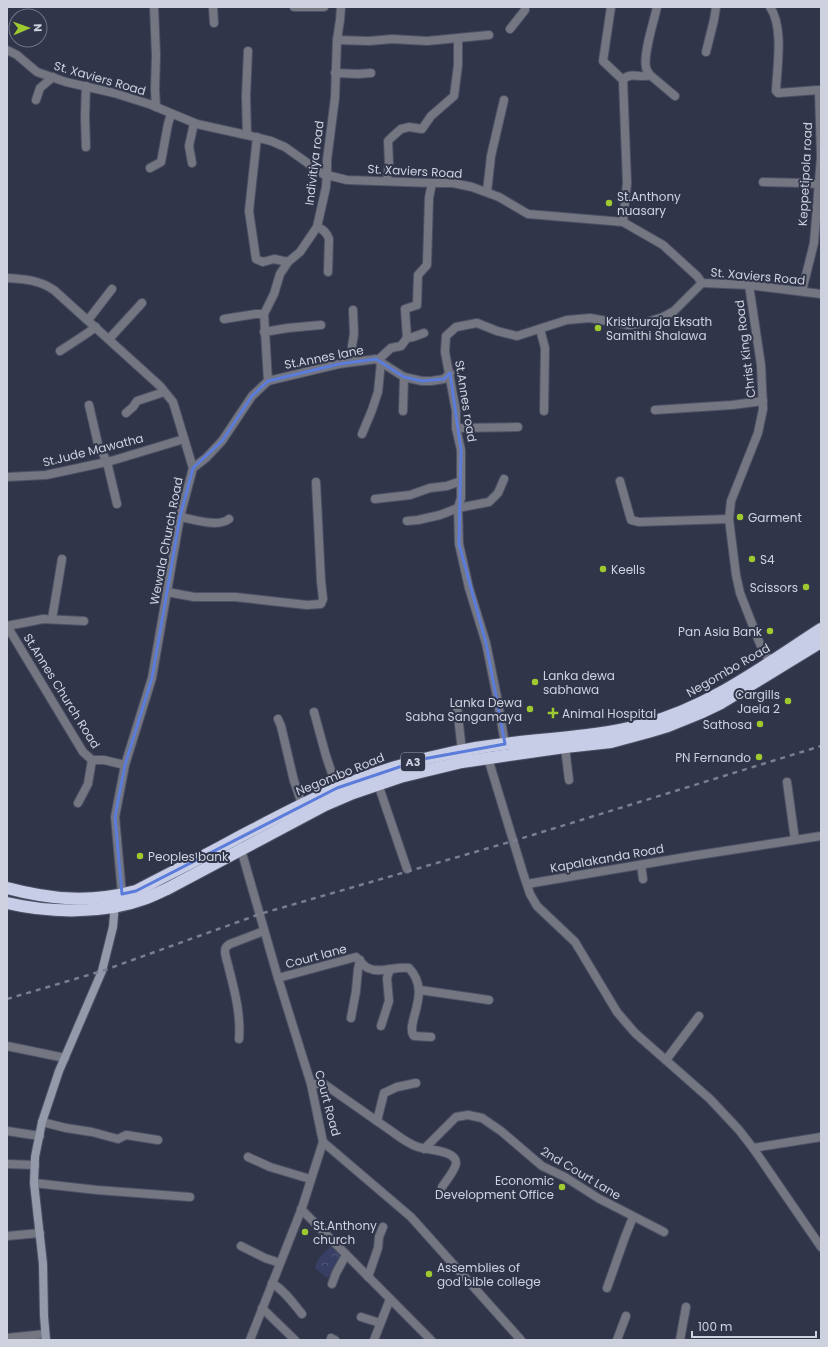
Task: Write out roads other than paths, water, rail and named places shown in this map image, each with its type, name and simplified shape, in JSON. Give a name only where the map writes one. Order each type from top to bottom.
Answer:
[{"type":"highway","name":"Negombo Road","points":[[239,844],[353,793],[378,784],[487,752],[505,744],[594,735],[646,724],[696,706],[734,685],[821,629]]},
{"type":"highway","name":"Negombo Road","points":[[7,888],[27,893],[72,900],[144,899],[167,889],[302,804],[337,788],[423,759],[462,751],[487,752],[610,742],[648,732],[700,713],[727,700],[821,642]]},
{"type":"highway","name":"Negombo Road","points":[[7,902],[27,908],[50,910],[101,908],[119,900]]},
{"type":"street","points":[[154,7],[156,108]]},
{"type":"street","points":[[213,7],[214,24]]},
{"type":"street","points":[[294,7],[324,7]]},
{"type":"street","name":"Indivitiya road","points":[[268,382],[264,314],[274,294],[280,274],[288,262],[300,252],[317,227],[327,174],[327,160],[334,98],[337,40],[341,7]]},
{"type":"street","points":[[510,29],[525,10],[525,7]]},
{"type":"street","points":[[611,7],[603,60],[623,80],[626,125],[627,183],[623,222]]},
{"type":"street","points":[[657,7],[648,45],[646,68],[650,76],[675,96]]},
{"type":"street","points":[[706,52],[716,7]]},
{"type":"street","name":"Keppetipola road","points":[[770,7],[774,12],[778,26],[776,91],[778,93],[819,91],[821,157],[818,184],[817,243],[802,292]]},
{"type":"street","points":[[337,40],[369,41],[392,39],[426,41],[489,35]]},
{"type":"street","points":[[387,181],[389,163],[388,141],[401,129],[409,127],[422,129],[430,116],[454,96],[458,65],[458,39]]},
{"type":"street","name":"St. Xaviers Road","points":[[7,50],[16,55],[37,72],[114,93],[194,123],[257,137],[285,146],[323,174],[347,180],[432,183],[452,182],[472,187],[499,197],[528,214],[623,222],[663,245],[697,276],[702,283],[749,285],[821,294]]},
{"type":"street","points":[[247,135],[246,96],[248,52]]},
{"type":"street","points":[[335,73],[371,73]]},
{"type":"street","points":[[623,80],[625,77],[632,75],[646,77],[650,76]]},
{"type":"street","points":[[36,100],[40,88],[53,77]]},
{"type":"street","points":[[86,86],[86,147]]},
{"type":"street","points":[[487,192],[491,156],[504,100]]},
{"type":"street","points":[[150,168],[161,162],[171,114]]},
{"type":"street","points":[[192,163],[189,146],[194,123]]},
{"type":"street","points":[[257,137],[249,211],[256,259],[263,262],[274,259],[288,262]]},
{"type":"street","points":[[763,182],[818,184]]},
{"type":"street","points":[[362,434],[378,392],[380,361],[391,348],[401,346],[407,338],[405,309],[417,306],[418,275],[426,265],[429,198],[432,183]]},
{"type":"street","points":[[317,227],[323,230],[328,235],[329,239],[328,272]]},
{"type":"street","name":"Wewala Church Road","points":[[7,278],[28,279],[44,283],[54,290],[160,386],[173,402],[193,468],[180,517],[152,678],[125,765],[115,817],[119,900]]},
{"type":"street","name":"St.Annes road","points":[[505,744],[486,643],[469,588],[459,544],[458,508],[461,498],[461,450],[456,428],[456,411],[450,373],[445,352],[446,336],[456,327],[477,323],[496,331],[517,336],[566,320],[590,318],[629,325],[644,323],[674,312],[702,283]]},
{"type":"street","name":"Christ King Road","points":[[749,285],[761,365],[763,401],[758,433],[731,501],[729,519],[736,575],[740,593],[760,644],[770,662]]},
{"type":"street","points":[[88,320],[112,289]]},
{"type":"street","points":[[109,339],[142,303]]},
{"type":"street","points":[[353,310],[353,362]]},
{"type":"street","points":[[224,319],[264,314]]},
{"type":"street","points":[[264,332],[321,325]]},
{"type":"street","points":[[60,351],[96,327]]},
{"type":"street","points":[[540,329],[545,348],[544,412]]},
{"type":"street","points":[[407,338],[424,333]]},
{"type":"street","name":"St.Annes lane","points":[[268,382],[312,370],[376,359],[404,377],[431,381],[444,379],[450,373]]},
{"type":"street","points":[[403,411],[404,377]]},
{"type":"street","points":[[193,468],[206,458],[222,441],[252,396],[268,382]]},
{"type":"street","points":[[126,413],[137,401],[164,392]]},
{"type":"street","points":[[655,410],[763,401]]},
{"type":"street","points":[[89,405],[98,444],[107,462],[117,504]]},
{"type":"street","points":[[456,428],[518,427]]},
{"type":"street","name":"St.Jude Mawatha","points":[[7,477],[46,475],[107,462],[184,439]]},
{"type":"street","points":[[407,521],[440,515],[458,508],[489,502],[498,493],[504,479]]},
{"type":"street","points":[[374,499],[410,495],[430,488],[447,486],[461,481]]},
{"type":"street","points":[[620,481],[631,520],[639,522],[729,519]]},
{"type":"street","points":[[167,592],[194,597],[235,597],[307,605],[320,604],[323,599],[320,581],[316,482]]},
{"type":"street","points":[[180,517],[219,523],[229,519]]},
{"type":"street","points":[[52,619],[62,559]]},
{"type":"street","points":[[7,626],[52,619],[84,621]]},
{"type":"street","name":"St.Annes Church Road","points":[[7,626],[83,752],[92,760],[104,760],[125,765]]},
{"type":"street","points":[[457,707],[462,751]]},
{"type":"street","points":[[314,712],[326,756],[337,788]]},
{"type":"street","points":[[278,719],[294,781],[302,804]]},
{"type":"street","points":[[565,746],[569,780]]},
{"type":"street","points":[[487,752],[514,846],[527,884],[537,906],[575,942],[617,1012],[635,1033],[710,1099],[734,1125],[753,1148],[821,1247]]},
{"type":"street","points":[[78,803],[88,784],[92,760]]},
{"type":"street","points":[[787,782],[795,840]]},
{"type":"street","points":[[378,784],[407,869]]},
{"type":"street","name":"Kapalakanda Road","points":[[527,884],[821,836]]},
{"type":"street","name":"Court Road","points":[[239,844],[311,1084],[323,1142],[411,1217],[521,1340]]},
{"type":"street","points":[[641,865],[643,879]]},
{"type":"street","points":[[7,1338],[45,1337],[43,1264],[34,1183],[35,1165],[42,1122],[65,1058],[101,976],[119,900]]},
{"type":"street","points":[[238,1039],[239,1015],[229,968],[225,958],[225,949],[226,946],[230,944],[264,931]]},
{"type":"street","name":"Court lane","points":[[278,978],[356,957],[366,967],[375,971],[404,967],[409,968],[417,979],[420,990]]},
{"type":"street","points":[[351,1018],[360,960]]},
{"type":"street","points":[[381,1026],[389,1001],[387,978],[390,969]]},
{"type":"street","points":[[431,1037],[414,1036],[411,1030],[417,1009],[420,990],[489,1000]]},
{"type":"street","points":[[666,1060],[699,1016]]},
{"type":"street","points":[[7,1046],[65,1058]]},
{"type":"street","points":[[377,1121],[384,1094],[397,1087],[416,1083]]},
{"type":"street","points":[[311,1084],[324,1084],[403,1140],[419,1148],[447,1153],[454,1157],[456,1162],[455,1166],[442,1187]]},
{"type":"street","name":"2nd Court Lane","points":[[424,1149],[456,1117],[468,1115],[482,1118],[501,1130],[542,1166],[566,1177],[598,1198],[664,1232]]},
{"type":"street","points":[[42,1122],[118,1139],[126,1135],[158,1140]]},
{"type":"street","points":[[7,1131],[40,1136]]},
{"type":"street","points":[[753,1148],[821,1137]]},
{"type":"street","points":[[250,1340],[301,1209],[323,1142]]},
{"type":"street","points":[[248,1157],[270,1167],[310,1179]]},
{"type":"street","points":[[7,1164],[35,1165]]},
{"type":"street","points":[[34,1183],[97,1190],[190,1197]]},
{"type":"street","points":[[301,1209],[431,1340]]},
{"type":"street","points":[[607,1288],[633,1217]]},
{"type":"street","points":[[368,1277],[378,1248],[379,1237],[383,1227]]},
{"type":"street","points":[[7,1236],[40,1233]]},
{"type":"street","points":[[241,1246],[265,1258],[280,1263]]},
{"type":"street","points":[[332,1284],[346,1255]]},
{"type":"street","points":[[272,1283],[289,1297],[302,1314]]},
{"type":"street","points":[[374,1340],[390,1299]]},
{"type":"street","points":[[680,1340],[686,1307]]},
{"type":"street","points":[[262,1308],[295,1340]]},
{"type":"street","points":[[360,1316],[380,1323]]},
{"type":"street","points":[[617,1340],[626,1316]]},
{"type":"railway","points":[[7,999],[102,971],[260,914],[513,841],[821,746]]},
{"type":"place","name":"St.Anthony nuasary","points":[[609,203]]},
{"type":"place","name":"Kristhuraja Eksath Samithi Shalawa","points":[[598,328]]},
{"type":"place","name":"Garment","points":[[740,517]]},
{"type":"place","name":"S4","points":[[752,559]]},
{"type":"place","name":"Keells","points":[[603,569]]},
{"type":"place","name":"Scissors","points":[[806,587]]},
{"type":"place","name":"Pan Asia Bank","points":[[770,631]]},
{"type":"place","name":"Lanka dewa sabhawa","points":[[535,682]]},
{"type":"place","name":"Cargills Jaela 2","points":[[788,701]]},
{"type":"place","name":"Lanka Dewa Sabha Sangamaya","points":[[530,709]]},
{"type":"place","name":"Animal Hospital","points":[[553,713]]},
{"type":"place","name":"Sathosa","points":[[760,724]]},
{"type":"place","name":"PN Fernando","points":[[759,757]]},
{"type":"place","name":"Peoples bank","points":[[140,856]]},
{"type":"place","name":"Economic Development Office","points":[[562,1187]]},
{"type":"place","name":"St.Anthony church","points":[[305,1232]]},
{"type":"place","name":"Assemblies of god bible college","points":[[429,1274]]}]
